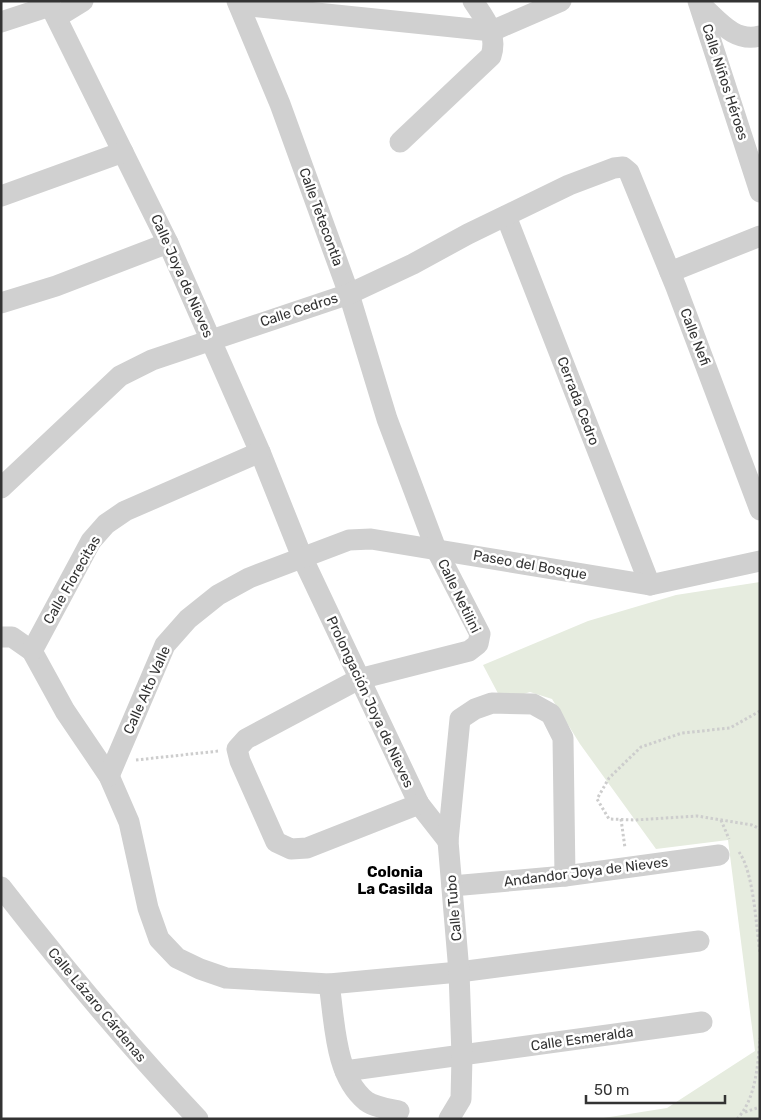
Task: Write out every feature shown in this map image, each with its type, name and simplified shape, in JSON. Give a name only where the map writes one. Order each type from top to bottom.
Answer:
[{"type":"street","points":[[1,22],[83,1]]},
{"type":"street","points":[[400,142],[487,61],[494,47],[492,31],[473,1]]},
{"type":"street","points":[[238,3],[492,31],[560,1]]},
{"type":"street","points":[[699,2],[735,35],[749,38],[760,36]]},
{"type":"street","name":"Calle Niños Héroes","points":[[699,2],[760,192]]},
{"type":"street","name":"Calle Tetecontla","points":[[238,3],[280,104],[349,294],[388,419],[436,549]]},
{"type":"street","name":"Calle Joya de Nieves","points":[[52,8],[168,243],[260,452],[302,557]]},
{"type":"street","points":[[1,196],[123,152]]},
{"type":"street","name":"Calle Cedros","points":[[1,488],[120,376],[152,360],[210,339],[349,294],[413,264],[568,185],[614,168],[622,167]]},
{"type":"street","name":"Calle Nefi","points":[[622,167],[629,172],[670,272],[760,510]]},
{"type":"street","name":"Cerrada Cedro","points":[[506,216],[650,585]]},
{"type":"street","points":[[670,272],[760,236]]},
{"type":"street","points":[[1,303],[56,286],[168,243]]},
{"type":"street","name":"Calle Florecitas","points":[[32,651],[91,541],[106,524],[125,511],[260,452]]},
{"type":"street","name":"Paseo del Bosque","points":[[302,557],[349,540],[371,539],[650,585],[760,561]]},
{"type":"street","name":"Calle Netilini","points":[[360,679],[469,651],[478,644],[480,634],[436,549]]},
{"type":"street","name":"Prolongación Joya de Nieves","points":[[302,557],[419,804],[448,841]]},
{"type":"street","name":"Calle Alto Valle","points":[[112,768],[165,645],[188,620],[218,595],[249,578],[302,557]]},
{"type":"street","points":[[1,637],[12,637],[32,651],[65,711],[112,768],[129,822],[148,908],[160,939],[177,958],[200,969],[226,978],[329,984],[459,972],[698,941]]},
{"type":"street","points":[[360,679],[246,739],[237,749],[276,842],[291,850],[307,848],[419,804]]},
{"type":"street","name":"Calle Tubo","points":[[449,1119],[461,1099],[462,1056],[459,972],[448,841],[460,719],[475,709],[492,703],[534,704],[551,714],[563,738],[565,876]]},
{"type":"street","name":"Andandor Joya de Nieves","points":[[452,886],[565,876],[627,868],[730,850]]},
{"type":"street","name":"Calle Lázaro Cárdenas","points":[[2,888],[96,1006],[152,1071],[198,1119]]},
{"type":"street","points":[[329,984],[341,1059],[349,1080],[366,1102],[399,1111]]},
{"type":"street","name":"Calle Esmeralda","points":[[345,1071],[702,1022]]},
{"type":"path","points":[[760,711],[730,728],[682,733],[641,747],[609,778],[597,799],[609,819],[697,816],[760,829]]},
{"type":"path","points":[[112,768],[237,749]]},
{"type":"path","points":[[621,819],[627,868]]},
{"type":"path","points":[[721,820],[730,850],[743,858],[749,880],[760,953]]},
{"type":"path","points":[[737,1119],[744,1112],[758,1070],[760,1038]]},
{"type":"path","points":[[744,1112],[760,1107]]},
{"type":"shaded area","points":[[760,582],[760,1119],[597,1119],[667,1108],[755,1051],[728,840],[656,849],[580,744],[552,699],[530,692],[502,701],[483,665],[588,621],[676,595]]},
{"type":"district","name":"Colonia La Casilda","points":[[395,880]]}]
